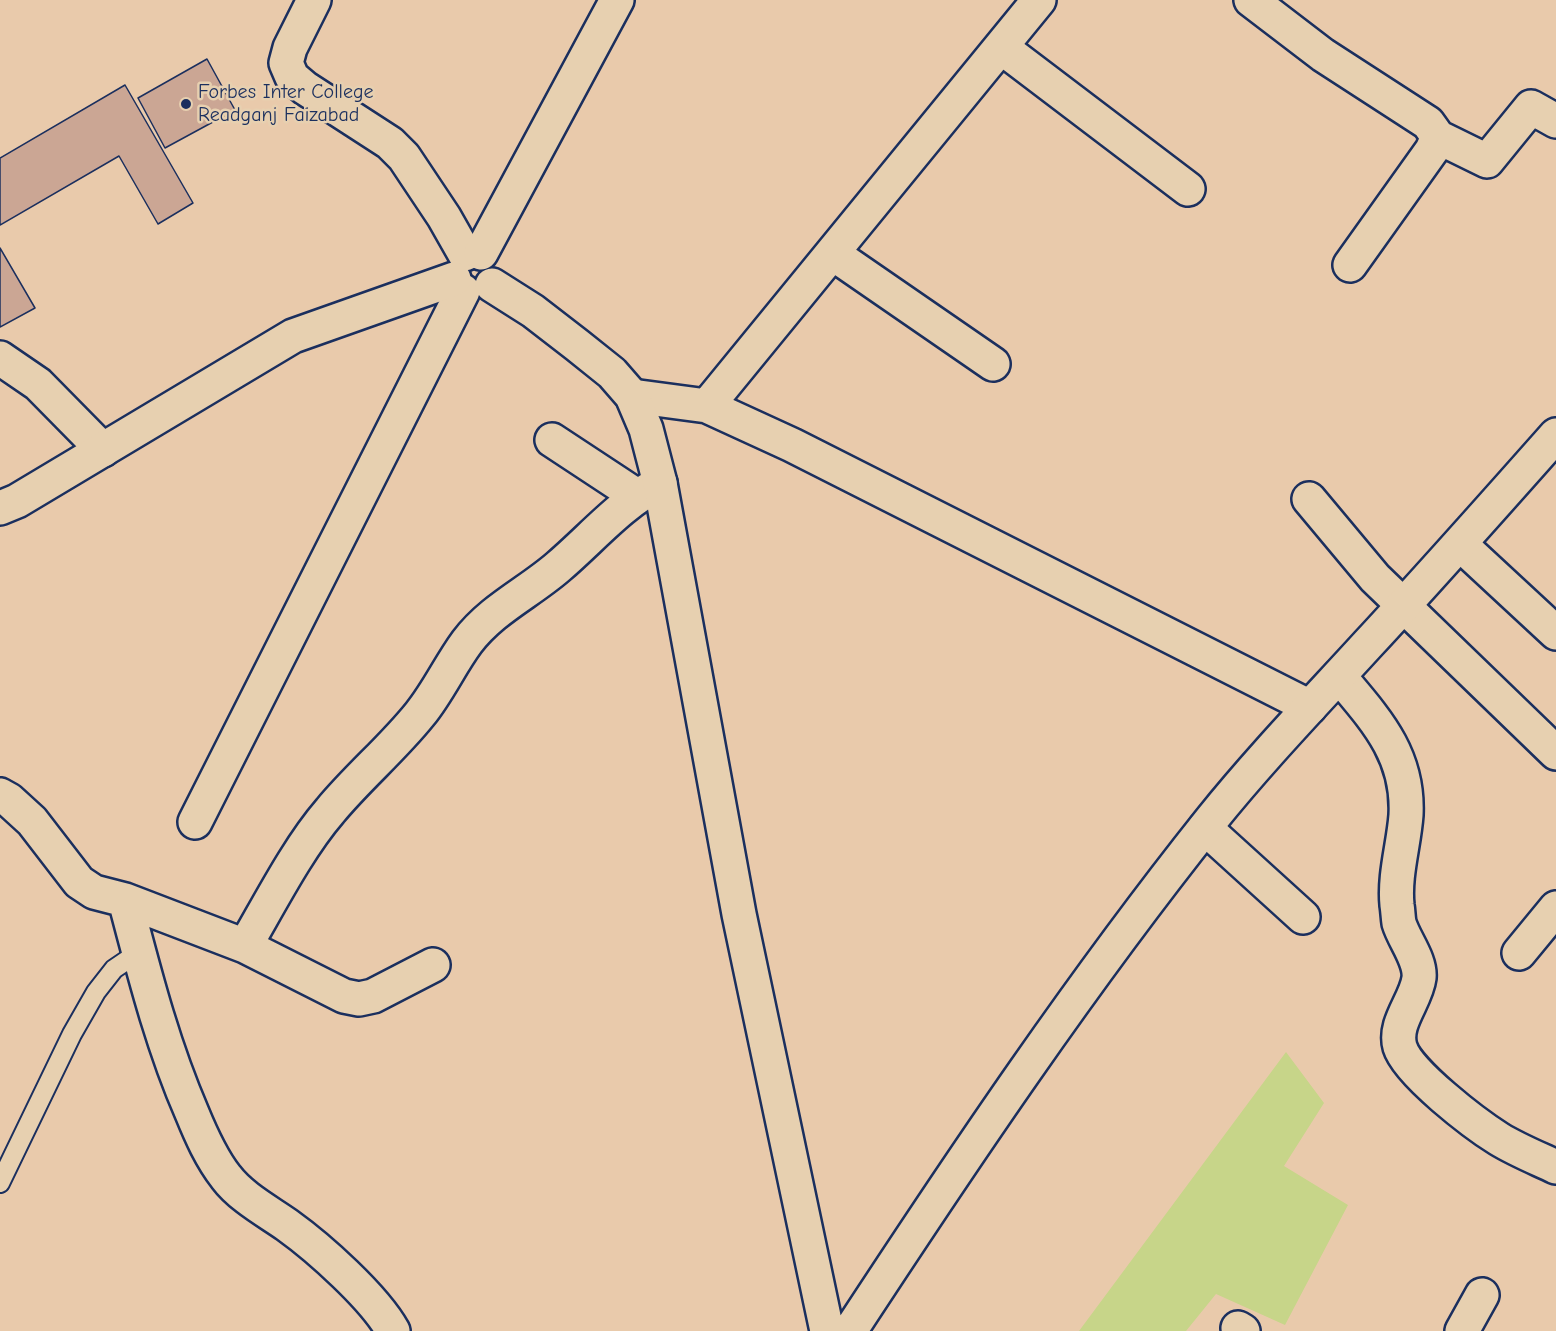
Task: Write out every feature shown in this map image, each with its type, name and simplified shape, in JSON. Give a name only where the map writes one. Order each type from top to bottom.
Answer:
[{"type":"street","points":[[314,0],[290,48],[286,63],[292,77],[305,88],[390,143],[404,157],[444,217],[471,272],[533,311],[612,373],[632,396],[646,429],[649,490],[827,1331]]},
{"type":"street","points":[[195,822],[471,272],[617,0]]},
{"type":"street","points":[[707,406],[1039,0]]},
{"type":"street","points":[[1251,0],[1323,55],[1428,123],[1438,137],[1487,161],[1531,107],[1556,121]]},
{"type":"street","points":[[1001,47],[1188,189]]},
{"type":"street","points":[[1350,265],[1432,150],[1438,137]]},
{"type":"street","points":[[832,253],[993,364]]},
{"type":"street","points":[[0,508],[17,501],[293,336],[471,272]]},
{"type":"street","points":[[0,358],[38,384],[103,450]]},
{"type":"street","points":[[632,396],[707,406],[792,445],[1310,707]]},
{"type":"street","points":[[850,1331],[943,1189],[1092,975],[1205,828],[1310,707],[1460,544],[1556,435]]},
{"type":"street","points":[[552,440],[649,490]]},
{"type":"street","points":[[245,946],[309,839],[329,811],[401,738],[423,711],[467,643],[483,624],[498,610],[559,567],[612,516],[649,490]]},
{"type":"street","points":[[1309,499],[1375,578],[1556,753]]},
{"type":"street","points":[[1460,544],[1556,633]]},
{"type":"street","points":[[1339,676],[1371,714],[1386,737],[1403,771],[1406,813],[1396,897],[1399,922],[1416,961],[1419,977],[1399,1030],[1400,1047],[1413,1069],[1440,1094],[1499,1139],[1556,1167]]},
{"type":"street","points":[[0,795],[32,821],[79,882],[94,892],[125,900],[245,946],[344,996],[359,999],[374,996],[433,965]]},
{"type":"street","points":[[1205,828],[1303,917]]},
{"type":"street","points":[[125,900],[152,1002],[180,1086],[206,1146],[226,1178],[249,1198],[308,1241],[358,1288],[393,1331]]},
{"type":"street","points":[[1519,953],[1556,908]]},
{"type":"street","points":[[1461,1331],[1482,1295]]},
{"type":"lane","points":[[0,1183],[72,1034],[96,992],[114,969],[139,952]]},
{"type":"green space","points":[[1286,1052],[1324,1103],[1284,1166],[1348,1205],[1285,1325],[1216,1294],[1186,1331],[1079,1331]]},
{"type":"building","name":"Forbes Inter College Readganj Faizabad","points":[[207,59],[235,110],[165,148],[138,98]]},
{"type":"building","points":[[125,85],[193,203],[158,224],[119,156],[0,225],[0,158]]},
{"type":"building","points":[[0,248],[35,308],[0,327]]},
{"type":"place","name":"Forbes Inter College Readganj Faizabad","points":[[186,104]]}]
